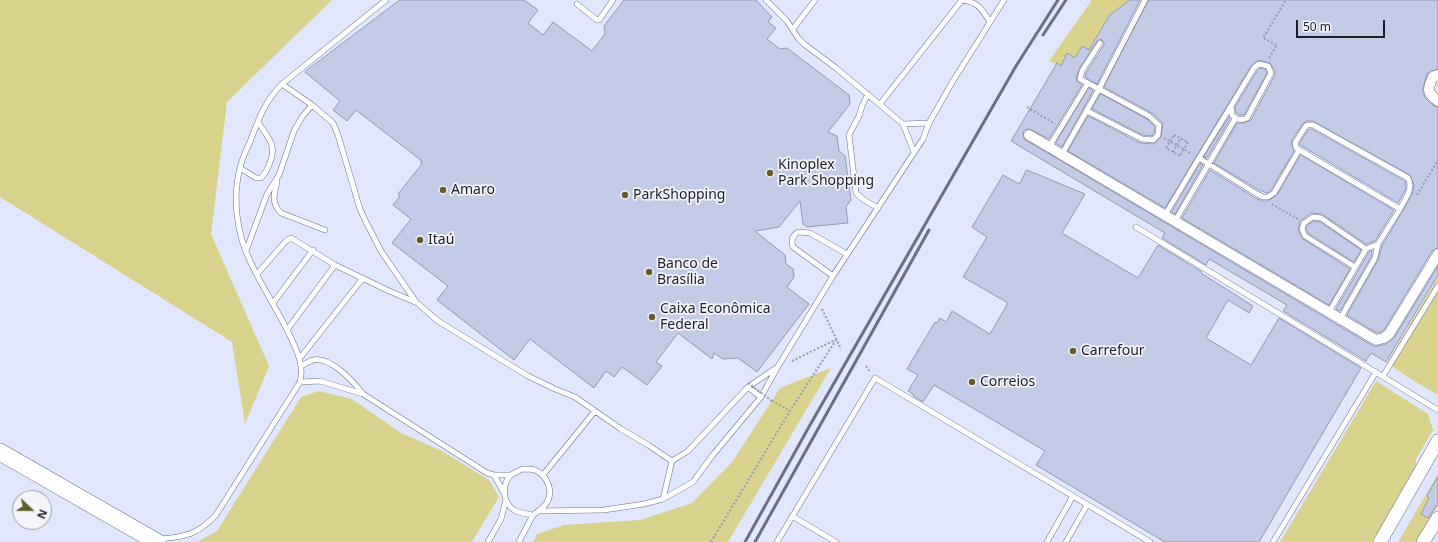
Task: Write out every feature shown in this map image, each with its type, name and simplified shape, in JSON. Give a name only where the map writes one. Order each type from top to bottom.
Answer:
[{"type":"highway","points":[[0,452],[154,541]]},
{"type":"street","points":[[1438,75],[1433,77],[1429,90],[1430,96],[1438,101]]},
{"type":"street","points":[[1029,135],[1372,338],[1380,340],[1389,334],[1438,254]]},
{"type":"street","points":[[1380,542],[1438,441]]},
{"type":"street","points":[[1423,542],[1438,518]]},
{"type":"lane","points":[[154,541],[189,536],[206,525],[216,515],[300,382],[300,358],[257,274],[246,251],[240,233],[237,213],[237,190],[240,168],[262,111],[272,94],[282,84],[386,0]]},
{"type":"lane","points":[[577,4],[599,20],[613,0]]},
{"type":"lane","points":[[766,0],[787,21],[804,44],[836,68],[903,124],[914,152]]},
{"type":"lane","points":[[793,29],[814,0]]},
{"type":"lane","points":[[880,104],[962,0],[975,3],[981,8],[990,22]]},
{"type":"lane","points":[[538,511],[604,510],[644,504],[663,499],[693,482],[712,456],[761,398],[777,368],[833,276],[914,152],[953,81],[1004,0]]},
{"type":"lane","points":[[1062,154],[1099,89],[1145,0]]},
{"type":"lane","points":[[1087,111],[1142,139],[1153,140],[1158,134],[1159,125],[1149,116],[1080,79],[1080,75],[1100,43]]},
{"type":"lane","points":[[1164,215],[1254,68],[1259,64],[1268,66],[1271,73],[1247,118],[1243,120],[1235,119]]},
{"type":"lane","points":[[1049,147],[1088,83]]},
{"type":"lane","points":[[282,84],[333,122],[360,208],[366,222],[381,251],[416,302],[438,321],[528,376],[575,397],[621,429],[672,461]]},
{"type":"lane","points":[[868,94],[849,138],[856,194],[878,208]]},
{"type":"lane","points":[[312,105],[302,117],[294,131],[278,175],[274,202],[281,213],[325,230]]},
{"type":"lane","points":[[1231,106],[1232,115],[1235,119]]},
{"type":"lane","points":[[1175,221],[1235,119]]},
{"type":"lane","points":[[240,168],[256,178],[261,178],[265,174],[273,156],[271,145],[258,122]]},
{"type":"lane","points":[[903,124],[929,123]]},
{"type":"lane","points":[[1340,319],[1375,258],[1378,244],[1400,208],[1411,185],[1408,178],[1404,175],[1313,125],[1307,125],[1305,127],[1295,143],[1296,148],[1400,208]]},
{"type":"lane","points":[[1199,158],[1263,197],[1268,197],[1274,193],[1299,150]]},
{"type":"lane","points":[[246,251],[267,194],[278,175]]},
{"type":"lane","points":[[1355,267],[1305,236],[1302,229],[1304,223],[1313,217],[1321,218],[1366,249]]},
{"type":"lane","points":[[1136,228],[1438,410]]},
{"type":"lane","points":[[833,276],[793,247],[792,243],[794,235],[798,232],[810,233],[847,254]]},
{"type":"lane","points":[[257,274],[289,238],[313,250],[335,265],[416,302]]},
{"type":"lane","points":[[1329,312],[1366,249],[1378,244]]},
{"type":"lane","points":[[273,303],[313,250]]},
{"type":"lane","points":[[287,330],[335,265]]},
{"type":"lane","points":[[300,358],[363,278]]},
{"type":"lane","points":[[1383,376],[1438,286]]},
{"type":"lane","points":[[301,366],[311,360],[320,360],[330,363],[354,382],[363,394]]},
{"type":"lane","points":[[663,499],[672,461],[688,451],[748,385],[777,368]]},
{"type":"lane","points":[[1274,542],[1376,372]]},
{"type":"lane","points":[[777,542],[875,378],[1150,542]]},
{"type":"lane","points":[[300,382],[320,381],[363,394],[487,473],[494,475],[511,475],[522,469],[533,469],[543,475],[550,486],[550,494],[546,504],[533,515],[519,542]]},
{"type":"lane","points":[[748,385],[761,398]]},
{"type":"lane","points":[[543,475],[595,411]]},
{"type":"lane","points":[[494,475],[504,493],[506,500],[514,510],[533,515]]},
{"type":"lane","points":[[504,493],[506,483],[511,475]]},
{"type":"lane","points":[[1047,542],[1072,496]]},
{"type":"lane","points":[[488,542],[501,519],[506,500]]},
{"type":"lane","points":[[1066,542],[1087,504]]},
{"type":"lane","points":[[792,516],[836,542]]},
{"type":"path","points":[[1266,65],[1276,45],[1263,38],[1286,0]]},
{"type":"path","points":[[1027,107],[1060,128]]},
{"type":"path","points":[[1158,134],[1199,158]]},
{"type":"path","points":[[1174,135],[1188,142],[1180,156],[1166,148],[1170,141],[1174,135]]},
{"type":"path","points":[[1173,152],[1181,138]]},
{"type":"path","points":[[1263,197],[1273,205],[1304,223]]},
{"type":"path","points":[[818,301],[841,350]]},
{"type":"path","points":[[777,368],[836,340]]},
{"type":"path","points":[[711,542],[790,411],[836,340]]},
{"type":"path","points":[[748,385],[790,411]]},
{"type":"shaded area","points":[[0,0],[332,0],[227,102],[211,234],[269,366],[245,424],[232,342],[0,197]]},
{"type":"shaded area","points":[[1092,0],[1133,0],[1109,19],[1089,52],[1075,61],[1061,66],[1049,61]]},
{"type":"shaded area","points":[[1438,277],[1438,395],[1387,363]]},
{"type":"shaded area","points":[[831,368],[728,542],[533,542],[537,534],[564,525],[640,520],[692,503],[733,461],[780,388]]},
{"type":"shaded area","points":[[1376,381],[1428,414],[1433,430],[1416,459],[1416,473],[1374,542],[1280,542]]},
{"type":"shaded area","points":[[319,391],[352,399],[401,433],[442,451],[489,480],[499,497],[472,542],[197,542],[217,531],[301,397]]},
{"type":"shaded area","points":[[1438,474],[1438,506],[1416,542],[1398,542]]},
{"type":"building","name":"ParkShopping","points":[[400,0],[524,0],[538,10],[528,23],[543,35],[553,22],[592,51],[605,34],[604,26],[624,0],[756,0],[772,17],[768,22],[776,28],[767,39],[780,49],[787,48],[849,95],[850,104],[828,132],[837,136],[839,151],[845,156],[851,200],[846,207],[848,223],[807,227],[803,224],[800,201],[779,227],[755,231],[785,255],[786,264],[793,269],[794,277],[787,287],[809,304],[757,372],[738,358],[723,359],[714,353],[712,359],[678,333],[656,362],[662,366],[647,385],[622,367],[614,377],[606,371],[594,388],[530,339],[514,360],[437,300],[448,286],[392,243],[411,219],[393,205],[400,196],[398,194],[422,164],[420,162],[422,161],[356,110],[347,121],[333,110],[340,101],[305,72]]},
{"type":"building","points":[[1130,0],[1140,0],[1097,84],[1085,77],[1104,45],[1104,42],[1101,39],[1097,41],[1079,69],[1076,80],[1082,85],[1049,139],[1029,129],[1023,132],[1024,139],[1373,346],[1386,344],[1394,338],[1438,266],[1438,275],[1386,362],[1371,353],[1366,361],[1283,311],[1287,305],[1209,259],[1206,265],[1162,238],[1165,233],[1011,141],[1057,63],[1061,66],[1067,53],[1075,58],[1082,46],[1089,50],[1109,16]]},
{"type":"building","points":[[1149,0],[1438,0],[1438,69],[1427,74],[1423,93],[1426,99],[1434,106],[1438,107],[1438,248],[1432,251],[1384,330],[1377,333],[1347,315],[1378,260],[1382,246],[1412,195],[1414,185],[1410,175],[1313,121],[1306,121],[1291,141],[1294,151],[1271,190],[1267,193],[1259,190],[1214,163],[1237,123],[1244,123],[1251,120],[1275,75],[1275,71],[1270,63],[1258,60],[1251,66],[1165,208],[1068,151],[1088,116],[1140,143],[1154,144],[1161,137],[1163,123],[1152,113],[1104,87]]},
{"type":"building","points":[[1260,68],[1265,69],[1267,73],[1244,115],[1239,115],[1236,113],[1235,107]]},
{"type":"building","points":[[1089,88],[1093,91],[1062,147],[1056,143]]},
{"type":"building","points":[[1101,94],[1147,119],[1155,127],[1152,136],[1143,135],[1092,109]]},
{"type":"building","points":[[1229,117],[1230,119],[1207,158],[1204,157]]},
{"type":"building","points":[[1312,129],[1405,181],[1406,189],[1398,203],[1300,145],[1299,144],[1308,130]]},
{"type":"building","points":[[1301,155],[1394,210],[1375,241],[1366,244],[1322,214],[1311,213],[1300,221],[1298,230],[1303,239],[1350,269],[1329,305],[1182,218],[1210,170],[1255,198],[1262,201],[1268,201],[1277,195]]},
{"type":"building","points":[[1200,164],[1203,165],[1175,214],[1172,212]]},
{"type":"building","name":"Carrefour","points":[[1027,170],[1085,194],[1062,233],[1138,278],[1158,245],[1253,306],[1249,313],[1228,300],[1206,338],[1251,365],[1279,318],[1361,368],[1259,542],[1165,542],[1036,465],[1045,451],[934,385],[923,402],[908,391],[918,375],[907,369],[935,322],[937,323],[940,318],[946,322],[952,311],[990,334],[1008,303],[963,277],[987,237],[972,227],[1003,175],[1019,184]]},
{"type":"building","points":[[1314,221],[1320,222],[1361,250],[1354,262],[1308,233],[1306,229],[1307,226]]},
{"type":"building","points":[[1372,251],[1371,257],[1340,311],[1336,309],[1369,252]]},
{"type":"building","points":[[1438,477],[1438,503],[1428,518],[1421,514],[1429,498],[1427,496]]},
{"type":"railway","points":[[745,542],[810,425],[1016,66],[1058,0]]},
{"type":"railway","points":[[1043,35],[1066,0]]},
{"type":"railway","points":[[755,542],[929,230]]},
{"type":"place","name":"Kinoplex Park Shopping","points":[[770,173]]},
{"type":"place","name":"Amaro","points":[[443,190]]},
{"type":"place","name":"ParkShopping","points":[[625,195]]},
{"type":"place","name":"Itaú","points":[[420,240]]},
{"type":"place","name":"Banco de Brasília","points":[[649,272]]},
{"type":"place","name":"Caixa Econômica Federal","points":[[652,317]]},
{"type":"place","name":"Carrefour","points":[[1073,351]]},
{"type":"place","name":"Correios","points":[[972,382]]}]
